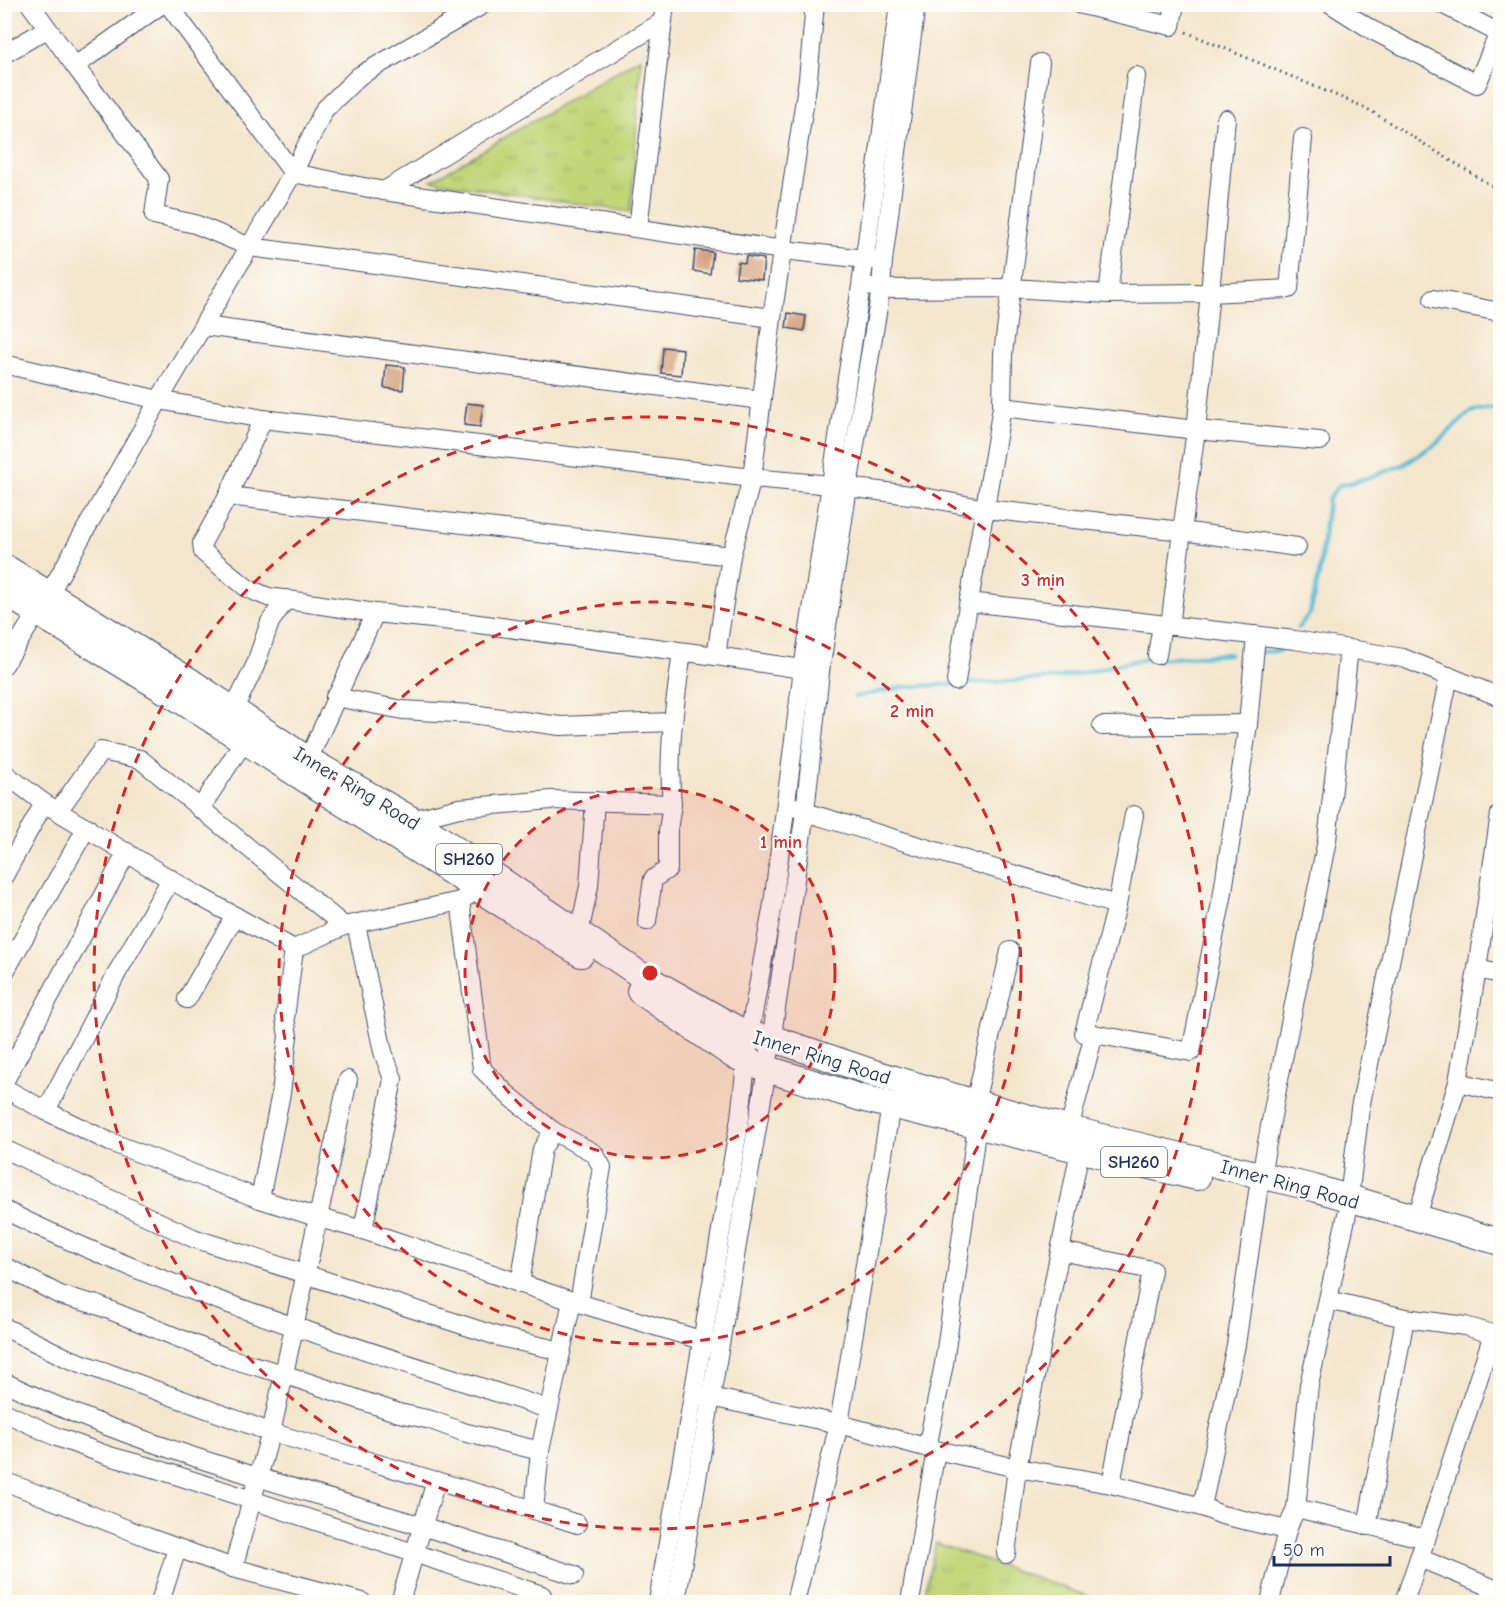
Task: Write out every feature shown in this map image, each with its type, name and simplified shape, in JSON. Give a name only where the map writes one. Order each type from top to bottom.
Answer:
[{"type":"highway","name":"Inner Ring Road","points":[[4,567],[44,602],[235,755],[469,896],[635,988],[733,1055],[758,1051],[874,1073],[976,1114],[1348,1206],[1417,1216],[1500,1242]]},
{"type":"highway","name":"Inner Ring Road","points":[[4,592],[44,602],[188,680],[308,760],[412,820],[579,934],[758,1051],[891,1105],[976,1114]]},
{"type":"highway","name":"Inner Ring Road","points":[[1348,1206],[1414,1232],[1500,1259]]},
{"type":"street","points":[[30,4],[159,179],[154,215],[195,224],[250,247],[772,318]]},
{"type":"street","points":[[75,66],[162,4]]},
{"type":"street","points":[[168,4],[293,173],[384,191],[783,250],[874,260]]},
{"type":"street","points":[[4,665],[44,602],[159,400],[293,173],[324,110],[359,76],[483,4]]},
{"type":"street","points":[[716,656],[731,556],[752,478],[772,318],[808,79],[815,4]]},
{"type":"street","points":[[840,486],[881,289],[874,260],[898,4]]},
{"type":"street","points":[[676,1602],[721,1346],[758,1051],[785,802],[812,670],[840,486],[861,286],[874,260],[916,4]]},
{"type":"street","points":[[1078,4],[1171,26],[1175,4]]},
{"type":"street","points":[[1331,4],[1372,30],[1477,84],[1500,30],[1442,4]]},
{"type":"street","points":[[384,191],[663,13]]},
{"type":"street","points":[[638,228],[663,13]]},
{"type":"street","points":[[4,54],[47,29]]},
{"type":"street","points":[[956,681],[1002,407],[1003,354],[1040,63]]},
{"type":"street","points":[[1108,294],[1136,75]]},
{"type":"street","points":[[1157,655],[1166,625],[1196,430],[1227,119]]},
{"type":"street","points":[[861,286],[881,289],[1012,288],[1108,294],[1210,293],[1289,289],[1303,138]]},
{"type":"street","points":[[1433,299],[1500,312]]},
{"type":"street","points":[[204,326],[761,400]]},
{"type":"street","points":[[4,364],[159,400],[263,419],[752,478],[840,486],[918,496],[986,509],[1182,531],[1297,547]]},
{"type":"street","points":[[1002,407],[1196,430],[1320,441]]},
{"type":"street","points":[[263,419],[228,496],[202,543],[203,552],[247,588],[268,597],[375,613],[471,623],[812,670]]},
{"type":"street","points":[[228,496],[731,556]]},
{"type":"street","points":[[233,711],[255,666],[270,622],[286,599]]},
{"type":"street","points":[[969,600],[969,602],[1256,636],[1403,658],[1500,697]]},
{"type":"street","points":[[308,760],[375,613]]},
{"type":"street","points":[[1134,815],[1117,905],[1083,1033],[1191,1052],[1222,898],[1248,724],[1256,636]]},
{"type":"street","points":[[1203,1507],[1236,1345],[1260,1183],[1294,998],[1327,840],[1349,649]]},
{"type":"street","points":[[647,921],[653,879],[668,869],[668,830],[672,804],[669,773],[682,652]]},
{"type":"street","points":[[658,1602],[740,1118],[758,1051],[805,812],[812,670]]},
{"type":"street","points":[[1270,1602],[1287,1530],[1296,1508],[1309,1385],[1348,1206],[1360,1108],[1449,676]]},
{"type":"street","points":[[335,698],[403,710],[472,714],[560,726],[673,722]]},
{"type":"street","points":[[1102,726],[1248,724]]},
{"type":"street","points":[[4,876],[51,807],[101,751],[140,759],[350,925],[383,1052],[393,1079],[363,1230]]},
{"type":"street","points":[[201,809],[235,755]]},
{"type":"street","points":[[4,774],[51,807],[294,949]]},
{"type":"street","points":[[412,820],[459,808],[551,800],[672,804]]},
{"type":"street","points":[[579,934],[590,886],[595,801]]},
{"type":"street","points":[[785,802],[805,812],[1117,905]]},
{"type":"street","points":[[1417,1216],[1458,1082],[1500,814]]},
{"type":"street","points":[[4,973],[87,827]]},
{"type":"street","points":[[4,1082],[127,852]]},
{"type":"street","points":[[46,1112],[118,971],[171,879]]},
{"type":"street","points":[[294,949],[350,925],[469,896],[482,1069],[507,1094],[553,1131],[594,1153],[602,1167],[575,1302],[548,1409],[540,1451],[534,1510]]},
{"type":"street","points":[[187,999],[234,916]]},
{"type":"street","points":[[260,1199],[281,1093],[288,1036],[285,1018],[294,949]]},
{"type":"street","points":[[910,1602],[976,1114],[1010,951]]},
{"type":"street","points":[[1477,969],[1500,974]]},
{"type":"street","points":[[1006,1554],[1017,1468],[1061,1251],[1075,1140],[1094,1034]]},
{"type":"street","points":[[233,1568],[270,1432],[348,1080]]},
{"type":"street","points":[[1458,1082],[1500,1092]]},
{"type":"street","points":[[4,1088],[46,1112],[110,1142],[260,1199],[363,1230],[575,1302],[721,1346]]},
{"type":"street","points":[[795,1602],[839,1424],[891,1105]]},
{"type":"street","points":[[520,1284],[542,1149],[553,1131]]},
{"type":"street","points":[[4,1149],[193,1238],[500,1338],[561,1351]]},
{"type":"street","points":[[4,1210],[59,1237],[186,1287],[293,1326],[548,1409]]},
{"type":"street","points":[[1061,1251],[1152,1270],[1112,1484]]},
{"type":"street","points":[[4,1266],[60,1295],[97,1305],[228,1358],[399,1413],[540,1451]]},
{"type":"street","points":[[1328,1300],[1405,1318],[1465,1326],[1493,1334],[1404,1602]]},
{"type":"street","points":[[1368,1526],[1405,1318]]},
{"type":"street","points":[[4,1328],[67,1358],[270,1432],[577,1524]]},
{"type":"street","points":[[4,1382],[33,1396],[154,1444],[574,1575]]},
{"type":"street","points":[[692,1393],[839,1424],[932,1449],[1017,1468],[1112,1484],[1203,1507],[1222,1515],[1287,1530]]},
{"type":"street","points":[[4,1412],[57,1437],[542,1595]]},
{"type":"street","points":[[4,1481],[177,1549],[233,1568],[362,1602]]},
{"type":"street","points":[[400,1602],[436,1481]]},
{"type":"street","points":[[1296,1508],[1426,1539]]},
{"type":"street","points":[[160,1602],[177,1549]]},
{"type":"street","points":[[1419,1558],[1497,1594]]},
{"type":"path","points":[[1171,26],[1366,108],[1500,191]]},
{"type":"green space","points":[[641,57],[631,212],[431,181]]},
{"type":"green space","points":[[936,1543],[1104,1602],[922,1602]]},
{"type":"building","points":[[695,250],[713,252],[710,274],[693,271]]},
{"type":"building","points":[[746,256],[764,259],[762,280],[736,277],[738,262],[745,263]]},
{"type":"building","points":[[788,313],[806,316],[804,331],[786,328]]},
{"type":"building","points":[[663,347],[683,349],[681,375],[661,373]]},
{"type":"building","points":[[386,365],[405,367],[403,390],[384,388]]},
{"type":"building","points":[[467,403],[483,405],[480,427],[464,425]]},
{"type":"waterway","points":[[1298,628],[1310,613],[1319,575],[1328,500],[1338,486],[1403,465],[1437,443],[1470,412],[1500,406]]},
{"type":"waterway","points":[[1257,652],[1279,651]]},
{"type":"waterway","points":[[855,697],[904,687],[1059,678],[1139,660],[1229,654]]}]
